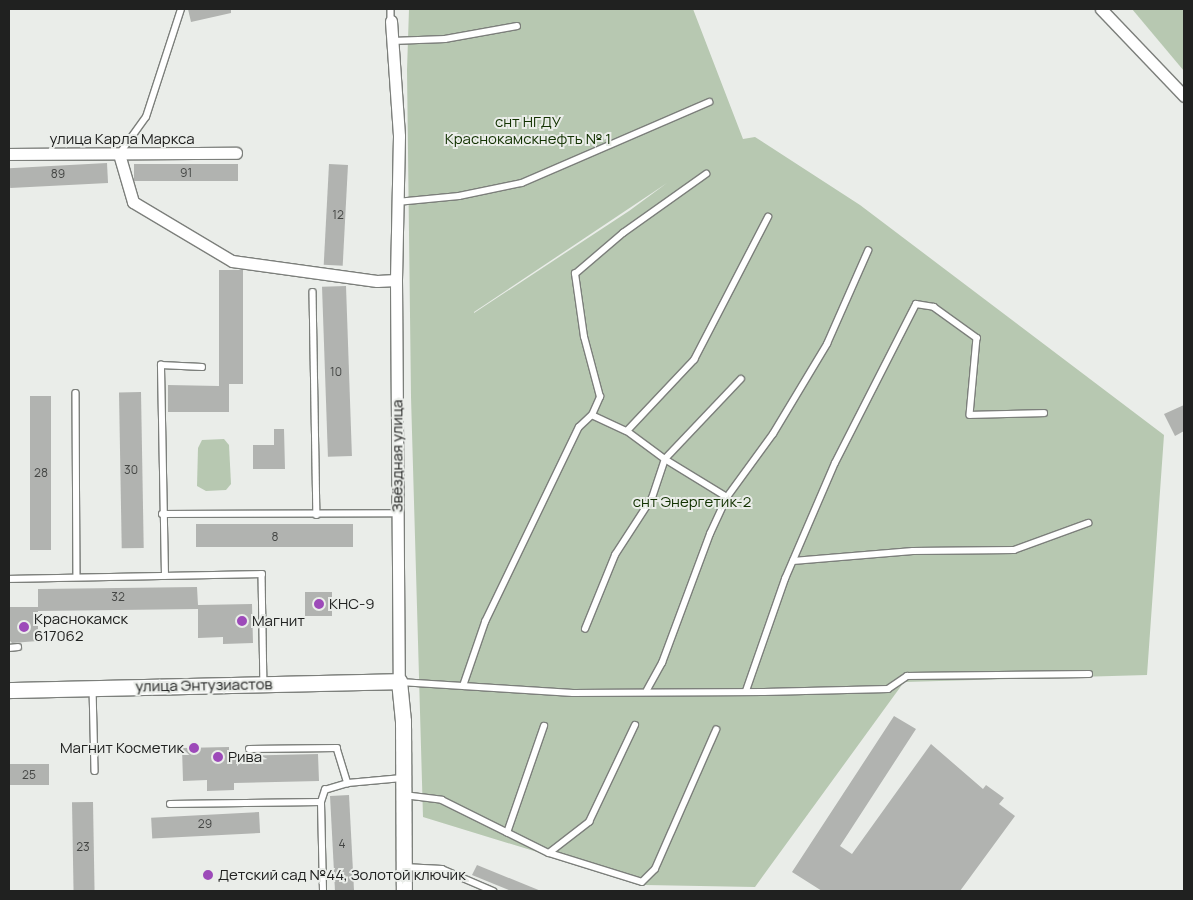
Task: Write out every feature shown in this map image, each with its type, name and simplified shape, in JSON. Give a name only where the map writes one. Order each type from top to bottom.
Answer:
[{"type":"street","points":[[1101,9],[1184,96]]},
{"type":"street","name":"Звёздная улица","points":[[391,21],[399,136],[396,280],[397,513],[399,681],[404,778],[404,891]]},
{"type":"street","name":"улица Карла Маркса","points":[[9,154],[236,153]]},
{"type":"street","points":[[118,154],[133,202],[232,262],[377,281],[396,280]]},
{"type":"street","name":"улица Энтузиастов","points":[[9,690],[399,681]]},
{"type":"lane","points":[[118,154],[146,117],[181,9]]},
{"type":"lane","points":[[391,9],[391,21]]},
{"type":"lane","points":[[392,41],[445,39],[517,26]]},
{"type":"lane","points":[[397,202],[459,196],[522,183],[708,102]]},
{"type":"lane","points":[[463,686],[485,622],[579,427],[592,415],[600,397],[584,337],[575,274],[623,233],[706,174]]},
{"type":"lane","points":[[627,431],[694,360],[768,217]]},
{"type":"lane","points":[[647,690],[662,663],[710,534],[727,497],[773,434],[828,344],[868,251]]},
{"type":"lane","points":[[313,292],[317,514]]},
{"type":"lane","points":[[746,691],[794,561],[835,463],[916,304],[934,307],[977,338],[970,415],[1044,413]]},
{"type":"lane","points":[[165,576],[162,514],[161,365],[202,367]]},
{"type":"lane","points":[[585,629],[616,555],[652,498],[665,459],[741,379]]},
{"type":"lane","points":[[76,393],[77,577]]},
{"type":"lane","points":[[592,415],[627,431],[665,459],[727,497]]},
{"type":"lane","points":[[162,514],[397,513]]},
{"type":"lane","points":[[794,561],[913,551],[1014,550],[1088,523]]},
{"type":"lane","points":[[9,579],[262,574],[264,685]]},
{"type":"lane","points":[[9,648],[18,647]]},
{"type":"lane","points":[[399,681],[573,693],[647,690],[888,689],[908,676],[1089,674]]},
{"type":"lane","points":[[93,687],[95,771]]},
{"type":"lane","points":[[549,853],[588,822],[635,725]]},
{"type":"lane","points":[[507,833],[544,726]]},
{"type":"lane","points":[[404,795],[442,800],[549,853],[642,882],[655,869],[716,730]]},
{"type":"lane","points":[[250,749],[337,748],[348,783]]},
{"type":"lane","points":[[323,891],[321,802],[324,790],[348,783],[404,778]]},
{"type":"lane","points":[[170,804],[321,802]]},
{"type":"lane","points":[[404,867],[442,869],[494,891]]},
{"type":"green space","name":"снт Энергетик-2","points":[[409,9],[693,9],[743,139],[755,137],[860,205],[1164,435],[1147,675],[904,682],[755,887],[645,885],[423,817],[411,397],[407,70]],"holes":[[[667,183],[629,211],[474,313]]]},
{"type":"green space","points":[[1132,9],[1184,9],[1184,71]]},
{"type":"green space","points":[[224,439],[229,445],[231,484],[226,490],[206,491],[197,486],[198,448],[202,440]]},
{"type":"building","points":[[188,9],[231,9],[231,13],[191,22]]},
{"type":"building","points":[[107,163],[108,183],[10,188],[9,168]]},
{"type":"building","points":[[134,164],[238,164],[238,181],[134,181]]},
{"type":"building","points":[[329,164],[348,165],[343,266],[324,265]]},
{"type":"building","points":[[219,270],[243,270],[243,384],[229,384],[229,412],[168,412],[168,385],[219,386]]},
{"type":"building","points":[[346,286],[352,456],[328,457],[322,287]]},
{"type":"building","points":[[119,392],[141,392],[144,548],[122,548]]},
{"type":"building","points":[[30,396],[51,396],[51,550],[30,550]]},
{"type":"building","points":[[1184,405],[1184,431],[1175,436],[1164,414]]},
{"type":"building","points":[[274,429],[284,429],[285,469],[253,469],[253,445],[274,445]]},
{"type":"building","points":[[196,524],[353,524],[353,547],[196,547]]},
{"type":"building","points":[[197,587],[198,605],[252,604],[253,643],[223,644],[223,637],[198,638],[198,609],[38,611],[38,589]]},
{"type":"building","name":"КНС-9","points":[[305,592],[332,592],[332,616],[305,616]]},
{"type":"building","points":[[9,607],[38,607],[38,641],[12,643],[9,640]]},
{"type":"building","points":[[894,716],[916,729],[840,846],[852,854],[931,744],[983,789],[986,785],[1004,798],[999,804],[1015,816],[960,891],[822,891],[792,872]]},
{"type":"building","points":[[229,747],[229,756],[318,754],[319,781],[234,783],[234,790],[207,791],[207,780],[183,781],[182,748]]},
{"type":"building","points":[[9,764],[49,764],[49,785],[9,785]]},
{"type":"building","points":[[349,795],[354,891],[335,891],[330,796]]},
{"type":"building","points":[[72,802],[93,802],[95,891],[74,891]]},
{"type":"building","points":[[259,812],[260,833],[152,839],[151,818]]},
{"type":"building","points":[[477,865],[541,891],[511,891],[472,875]]},
{"type":"place","name":"КНС-9","points":[[319,604]]},
{"type":"place","name":"Магнит","points":[[242,621]]},
{"type":"place","name":"Краснокамск 617062","points":[[24,627]]},
{"type":"place","name":"Магнит Косметик","points":[[194,748]]},
{"type":"place","name":"Рива","points":[[218,757]]},
{"type":"place","name":"Детский сад №44, Золотой ключик","points":[[208,875]]},
{"type":"park label","name":"снт НГДУ Краснокамскнефть № 1","points":[[528,130]]}]
